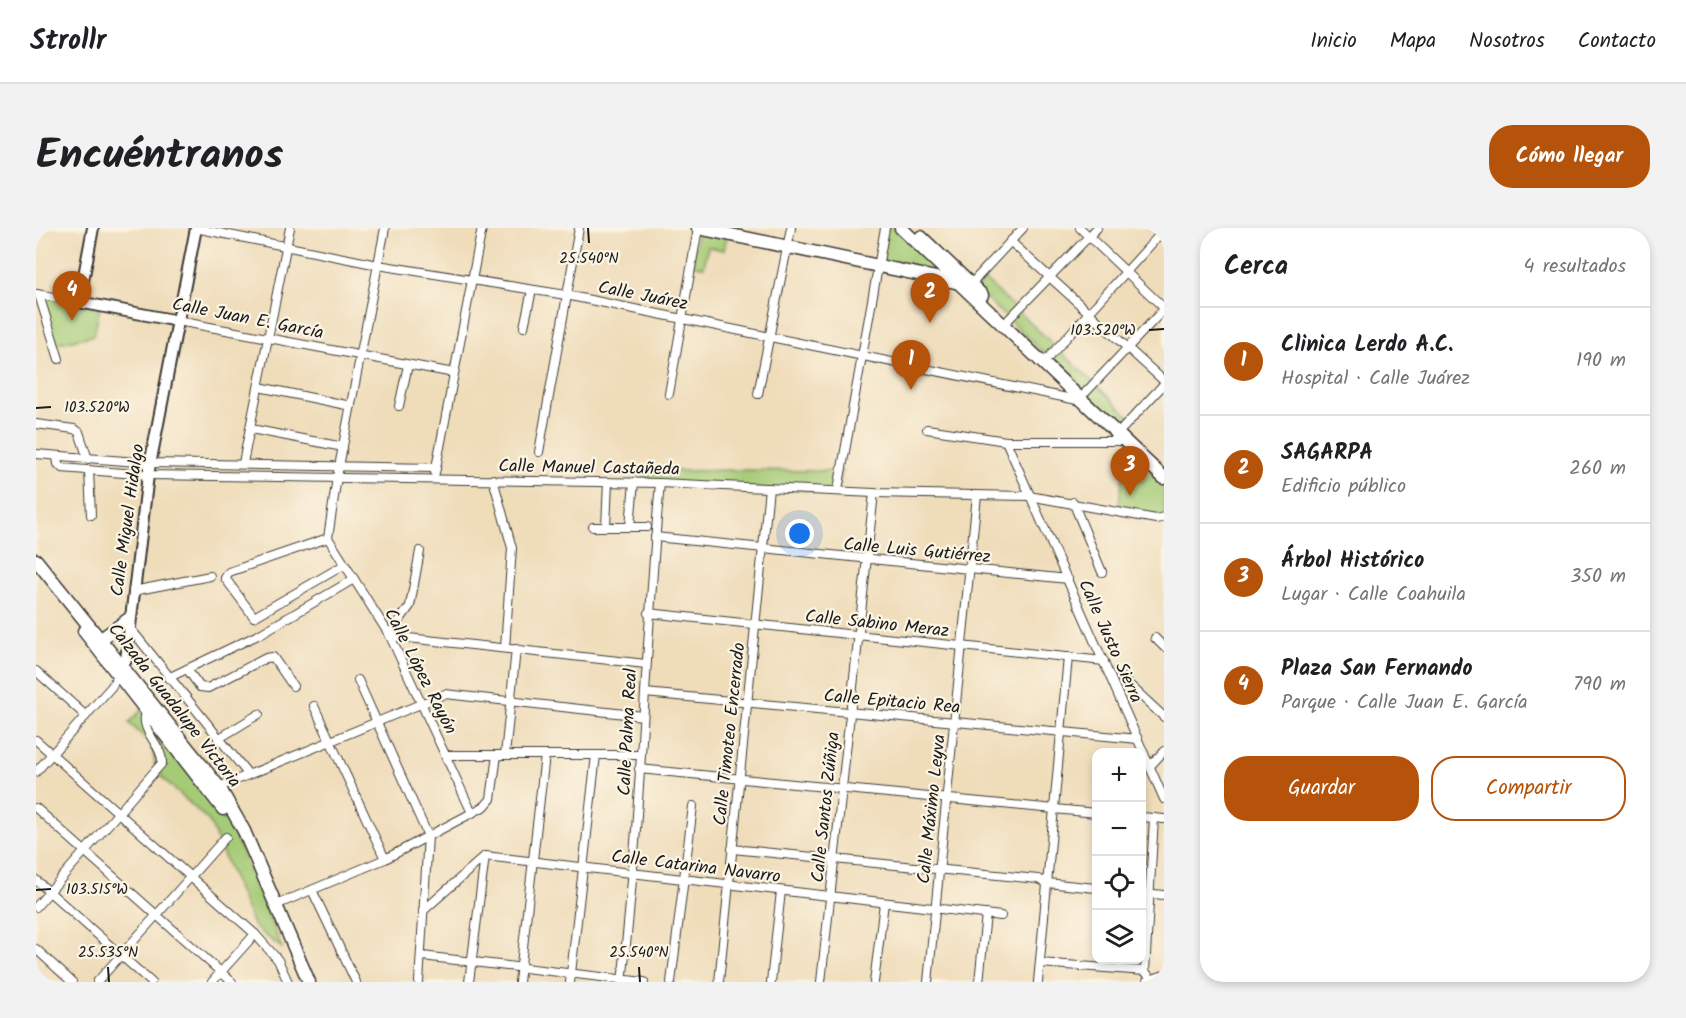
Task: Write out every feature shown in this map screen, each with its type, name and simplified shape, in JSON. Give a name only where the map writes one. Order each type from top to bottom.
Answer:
[{"type":"main road","points":[[79,302],[93,228]]},
{"type":"main road","name":"Calle Miguel Hidalgo","points":[[121,676],[131,666],[130,623],[148,475],[196,228]]},
{"type":"main road","points":[[698,228],[971,284]]},
{"type":"main road","points":[[901,228],[957,282],[1164,467]]},
{"type":"main road","points":[[911,228],[1048,358],[1125,441],[1164,478]]},
{"type":"main road","name":"Calle Juan E. García","points":[[79,302],[178,321]]},
{"type":"main road","name":"Calzada Guadalupe Victoria","points":[[36,560],[101,639],[121,676],[219,786],[244,831],[309,982]]},
{"type":"main road","name":"Calzada Guadalupe Victoria","points":[[36,572],[121,676],[214,796],[231,823],[301,982]]},
{"type":"main road","points":[[101,639],[130,623]]},
{"type":"street","name":"Calle Juárez","points":[[196,228],[378,265],[566,295],[862,356],[1085,397]]},
{"type":"street","points":[[243,463],[290,228]]},
{"type":"street","points":[[344,564],[254,617],[225,579],[226,573],[328,538],[339,466],[385,228]]},
{"type":"street","points":[[434,478],[482,228]]},
{"type":"street","points":[[539,452],[579,228]]},
{"type":"street","points":[[669,394],[698,228]]},
{"type":"street","points":[[758,394],[791,228]]},
{"type":"street","points":[[838,490],[885,228]]},
{"type":"street","points":[[971,284],[1023,228]]},
{"type":"street","points":[[1080,228],[1164,308],[1085,397]]},
{"type":"street","points":[[1008,320],[1097,228]]},
{"type":"street","points":[[1048,358],[1163,229]]},
{"type":"street","points":[[1010,241],[1128,347],[1164,383],[1123,428]]},
{"type":"street","points":[[524,327],[532,290]]},
{"type":"street","name":"Calle Juan E. García","points":[[38,294],[79,302]]},
{"type":"street","points":[[38,294],[59,359]]},
{"type":"street","name":"Calle Juan E. García","points":[[178,321],[454,373]]},
{"type":"street","points":[[399,406],[408,364]]},
{"type":"street","points":[[259,387],[351,406]]},
{"type":"street","points":[[36,424],[74,429],[79,432],[88,459]]},
{"type":"street","points":[[251,429],[343,447]]},
{"type":"street","points":[[927,429],[1006,441],[1125,441]]},
{"type":"street","name":"Calle Justo Sierra","points":[[1006,441],[1164,799]]},
{"type":"street","points":[[36,454],[150,463],[436,468]]},
{"type":"street","name":"Calle Manuel Castañeda","points":[[57,457],[60,468],[148,475],[634,482],[874,493],[1029,496],[1073,502],[1156,519],[1164,517]]},
{"type":"street","points":[[89,470],[91,515]]},
{"type":"street","points":[[493,479],[512,549],[505,648]]},
{"type":"street","points":[[606,526],[608,482]]},
{"type":"street","points":[[630,526],[634,482]]},
{"type":"street","name":"Calle Palma Real","points":[[622,981],[633,873],[648,614],[660,483]]},
{"type":"street","name":"Calle Timoteo Encerrado","points":[[719,982],[769,488]]},
{"type":"street","name":"Calle Santos Zúñiga","points":[[821,982],[874,493]]},
{"type":"street","name":"Calle Máximo Leyva","points":[[928,982],[977,495]]},
{"type":"street","points":[[1073,502],[1102,572]]},
{"type":"street","points":[[593,527],[647,526]]},
{"type":"street","name":"Calle Luis Gutiérrez","points":[[655,537],[1068,579]]},
{"type":"street","name":"Calle López Rayón","points":[[328,538],[390,635],[472,813]]},
{"type":"street","points":[[420,551],[410,606],[390,635],[646,663]]},
{"type":"street","points":[[133,591],[210,576]]},
{"type":"street","points":[[168,678],[260,634],[354,579]]},
{"type":"street","name":"Calle Sabino Meraz","points":[[648,614],[1104,661]]},
{"type":"street","points":[[130,623],[168,678],[248,774]]},
{"type":"street","points":[[1155,638],[1164,646]]},
{"type":"street","points":[[276,905],[385,859],[485,806],[491,799],[501,755],[511,701],[516,649]]},
{"type":"street","points":[[187,669],[203,689],[266,658],[273,657],[293,686]]},
{"type":"street","points":[[1038,982],[1068,657]]},
{"type":"street","points":[[36,671],[86,716]]},
{"type":"street","points":[[36,772],[121,676]]},
{"type":"street","points":[[1121,677],[1164,717]]},
{"type":"street","points":[[358,680],[428,836],[422,956],[418,982]]},
{"type":"street","name":"Calle Epitacio Rea","points":[[645,693],[1138,739]]},
{"type":"street","points":[[219,786],[446,694],[643,716]]},
{"type":"street","points":[[314,705],[385,859]]},
{"type":"street","points":[[36,907],[158,770],[162,755],[145,725],[147,710]]},
{"type":"street","points":[[218,739],[259,714]]},
{"type":"street","points":[[36,740],[255,934],[278,960],[288,982]]},
{"type":"street","points":[[1150,766],[1164,751]]},
{"type":"street","points":[[446,755],[640,755]]},
{"type":"street","points":[[519,982],[545,755]]},
{"type":"street","points":[[571,978],[597,755]]},
{"type":"street","points":[[639,769],[1092,813]]},
{"type":"street","points":[[1156,777],[1164,785]]},
{"type":"street","points":[[671,982],[693,806]]},
{"type":"street","points":[[36,808],[232,982]]},
{"type":"street","points":[[1146,817],[1164,819]]},
{"type":"street","points":[[1146,885],[1154,818]]},
{"type":"street","points":[[97,982],[226,837]]},
{"type":"street","points":[[732,849],[1038,879],[1047,883],[1092,888]]},
{"type":"street","points":[[423,911],[485,856]]},
{"type":"street","points":[[469,982],[485,856]]},
{"type":"street","name":"Calle Catarina Navarro","points":[[485,856],[1001,916]]},
{"type":"street","points":[[36,880],[151,982]]},
{"type":"street","points":[[312,890],[356,982]]},
{"type":"street","points":[[771,982],[781,891]]},
{"type":"street","points":[[1146,893],[1164,895]]},
{"type":"street","points":[[874,982],[884,903]]},
{"type":"street","points":[[1145,910],[1145,971],[1150,981],[1164,975]]},
{"type":"street","points":[[978,982],[986,914]]},
{"type":"street","points":[[212,982],[255,934]]},
{"type":"street","points":[[36,949],[72,982]]},
{"type":"street","points":[[422,956],[520,967],[571,978],[644,982]]},
{"type":"street","points":[[1040,963],[1145,971]]},
{"type":"green space","points":[[885,228],[899,228],[957,282],[879,265]]},
{"type":"green space","points":[[698,229],[727,234],[724,250],[708,247],[704,267],[692,264]]},
{"type":"green space","points":[[985,280],[1130,417],[1121,426],[976,289]]},
{"type":"green space","points":[[38,295],[100,307],[94,335],[54,344]]},
{"type":"green space","points":[[1152,470],[1164,481],[1164,522],[1118,512],[1122,479],[1131,474],[1141,482]]},
{"type":"green space","points":[[842,471],[838,492],[658,484],[636,472]]},
{"type":"green space","points":[[143,708],[214,796],[228,819],[282,948],[254,927],[209,821],[157,773],[151,744],[129,723]]},
{"type":"place","name":"Plaza San Fernando","points":[[72,321]]},
{"type":"place","name":"SAGARPA","points":[[930,323]]},
{"type":"place","name":"Clinica Lerdo A.C.","points":[[911,390]]},
{"type":"place","name":"Árbol Histórico","points":[[1130,496]]}]
